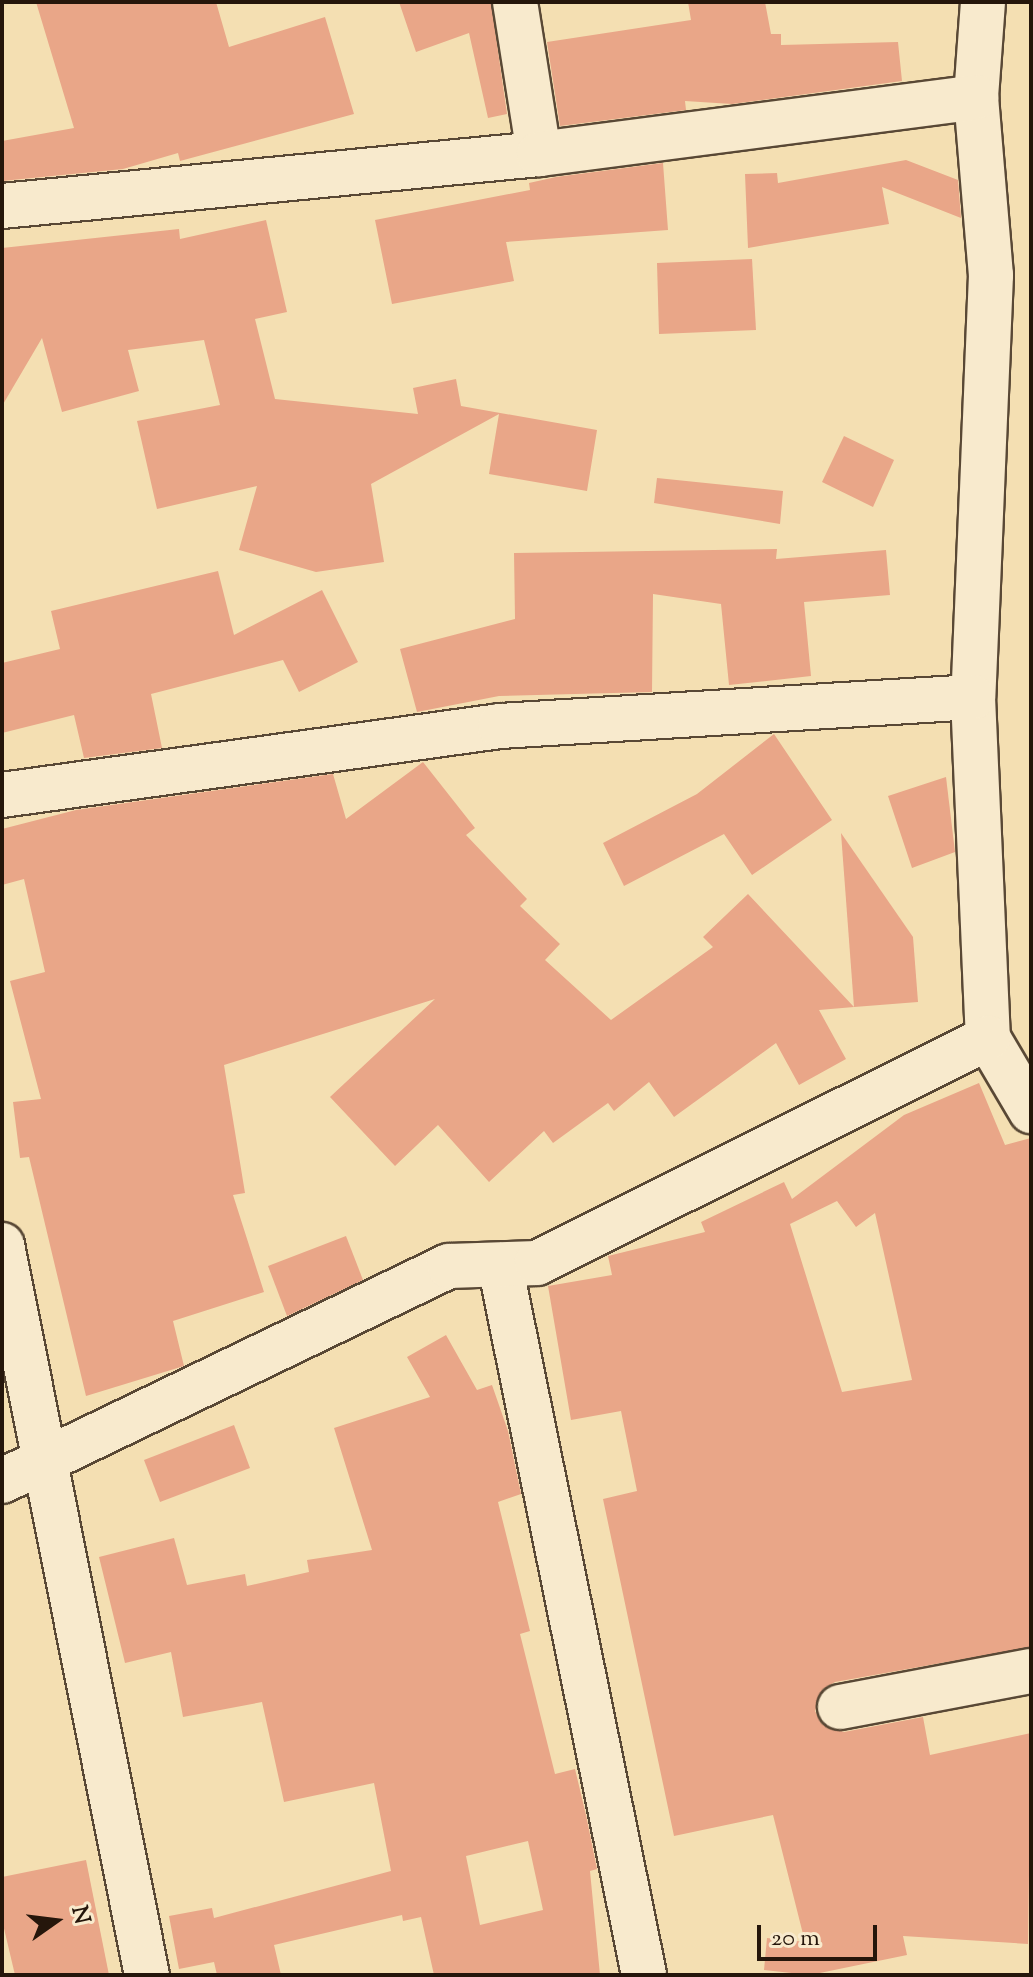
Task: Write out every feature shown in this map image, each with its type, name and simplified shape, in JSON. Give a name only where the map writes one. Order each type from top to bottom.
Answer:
[{"type":"street","points":[[515,2],[539,154]]},
{"type":"street","points":[[983,2],[976,97],[991,275],[973,697],[988,1038],[1031,1111]]},
{"type":"street","points":[[2,206],[539,154],[976,97]]},
{"type":"street","points":[[2,795],[500,726],[973,697]]},
{"type":"street","points":[[2,1481],[449,1266],[537,1263],[988,1038]]},
{"type":"street","points":[[2,1245],[147,1975]]},
{"type":"street","points":[[500,1265],[644,1975]]},
{"type":"street","points":[[840,1707],[1031,1671]]},
{"type":"building","points":[[36,2],[216,2],[229,47],[325,17],[354,114],[180,161],[178,153],[123,169],[2,181],[2,141],[74,128]]},
{"type":"building","points":[[399,2],[491,2],[507,114],[488,118],[469,33],[416,52]]},
{"type":"building","points":[[688,2],[765,2],[771,34],[781,34],[781,45],[898,42],[902,81],[732,104],[685,101],[686,110],[560,126],[547,42],[691,20]]},
{"type":"building","points":[[906,160],[958,180],[961,218],[882,187],[889,224],[748,248],[745,174],[777,173],[778,183]]},
{"type":"building","points":[[663,163],[668,230],[506,242],[514,281],[392,304],[375,220],[530,190],[529,183],[556,177]]},
{"type":"building","points":[[266,220],[287,312],[255,319],[275,399],[418,414],[413,388],[456,379],[461,406],[597,430],[587,491],[489,474],[499,414],[371,484],[384,562],[316,572],[239,550],[257,486],[157,509],[137,421],[220,405],[204,340],[128,350],[139,391],[62,412],[42,338],[2,406],[2,248],[179,229],[180,239]]},
{"type":"building","points":[[752,259],[756,330],[659,334],[657,263]]},
{"type":"building","points":[[844,436],[894,460],[873,507],[822,482]]},
{"type":"building","points":[[657,478],[783,491],[780,524],[654,503]]},
{"type":"building","points":[[777,549],[776,559],[886,550],[890,595],[804,602],[811,676],[729,685],[721,604],[653,594],[652,692],[499,696],[417,712],[400,649],[515,619],[514,553]]},
{"type":"building","points":[[218,571],[234,635],[322,590],[358,662],[299,692],[283,660],[151,694],[162,748],[84,758],[74,715],[2,733],[2,663],[60,649],[51,611]]},
{"type":"building","points":[[774,734],[832,820],[752,875],[724,834],[624,886],[603,843],[697,794]]},
{"type":"building","points":[[423,762],[475,828],[466,835],[527,899],[520,906],[560,944],[545,960],[611,1020],[713,947],[703,937],[748,894],[854,1007],[819,1010],[846,1059],[799,1085],[776,1043],[674,1117],[649,1082],[614,1111],[608,1103],[553,1143],[544,1131],[489,1182],[438,1125],[395,1166],[330,1097],[435,999],[224,1065],[245,1193],[233,1195],[264,1292],[173,1321],[184,1366],[86,1396],[29,1157],[20,1158],[13,1102],[41,1099],[10,981],[45,972],[24,879],[2,885],[2,829],[76,810],[333,774],[346,819]]},
{"type":"building","points":[[946,777],[955,852],[912,868],[888,796]]},
{"type":"building","points":[[841,833],[913,937],[918,1002],[854,1007]]},
{"type":"building","points":[[979,1083],[1005,1145],[1031,1138],[1031,1647],[835,1682],[823,1689],[815,1711],[822,1724],[844,1732],[923,1717],[930,1755],[1031,1733],[1028,1944],[903,1936],[907,1955],[810,1975],[764,1970],[767,1938],[805,1942],[773,1815],[674,1836],[603,1499],[637,1491],[621,1411],[571,1420],[548,1286],[612,1275],[608,1256],[705,1232],[701,1222],[784,1182],[792,1199],[904,1115]],"holes":[[[837,1201],[856,1227],[875,1213],[912,1380],[842,1392],[790,1224]]]},
{"type":"building","points":[[346,1236],[363,1280],[287,1316],[268,1266]]},
{"type":"building","points":[[446,1335],[477,1390],[492,1385],[508,1431],[521,1494],[498,1502],[530,1631],[520,1634],[555,1774],[575,1769],[586,1815],[597,1869],[590,1871],[600,1975],[434,1975],[421,1917],[403,1921],[402,1915],[274,1945],[281,1975],[217,1975],[214,1962],[179,1969],[169,1916],[212,1908],[214,1918],[391,1871],[374,1783],[284,1802],[262,1702],[183,1717],[171,1652],[125,1663],[99,1557],[174,1538],[187,1585],[245,1574],[247,1586],[309,1572],[307,1560],[372,1550],[334,1428],[430,1397],[407,1357]],"holes":[[[528,1841],[543,1910],[480,1925],[466,1856]]]},
{"type":"building","points":[[234,1425],[250,1468],[160,1502],[144,1460]]},
{"type":"building","points":[[86,1860],[109,1975],[15,1975],[2,1920],[2,1877]]}]
